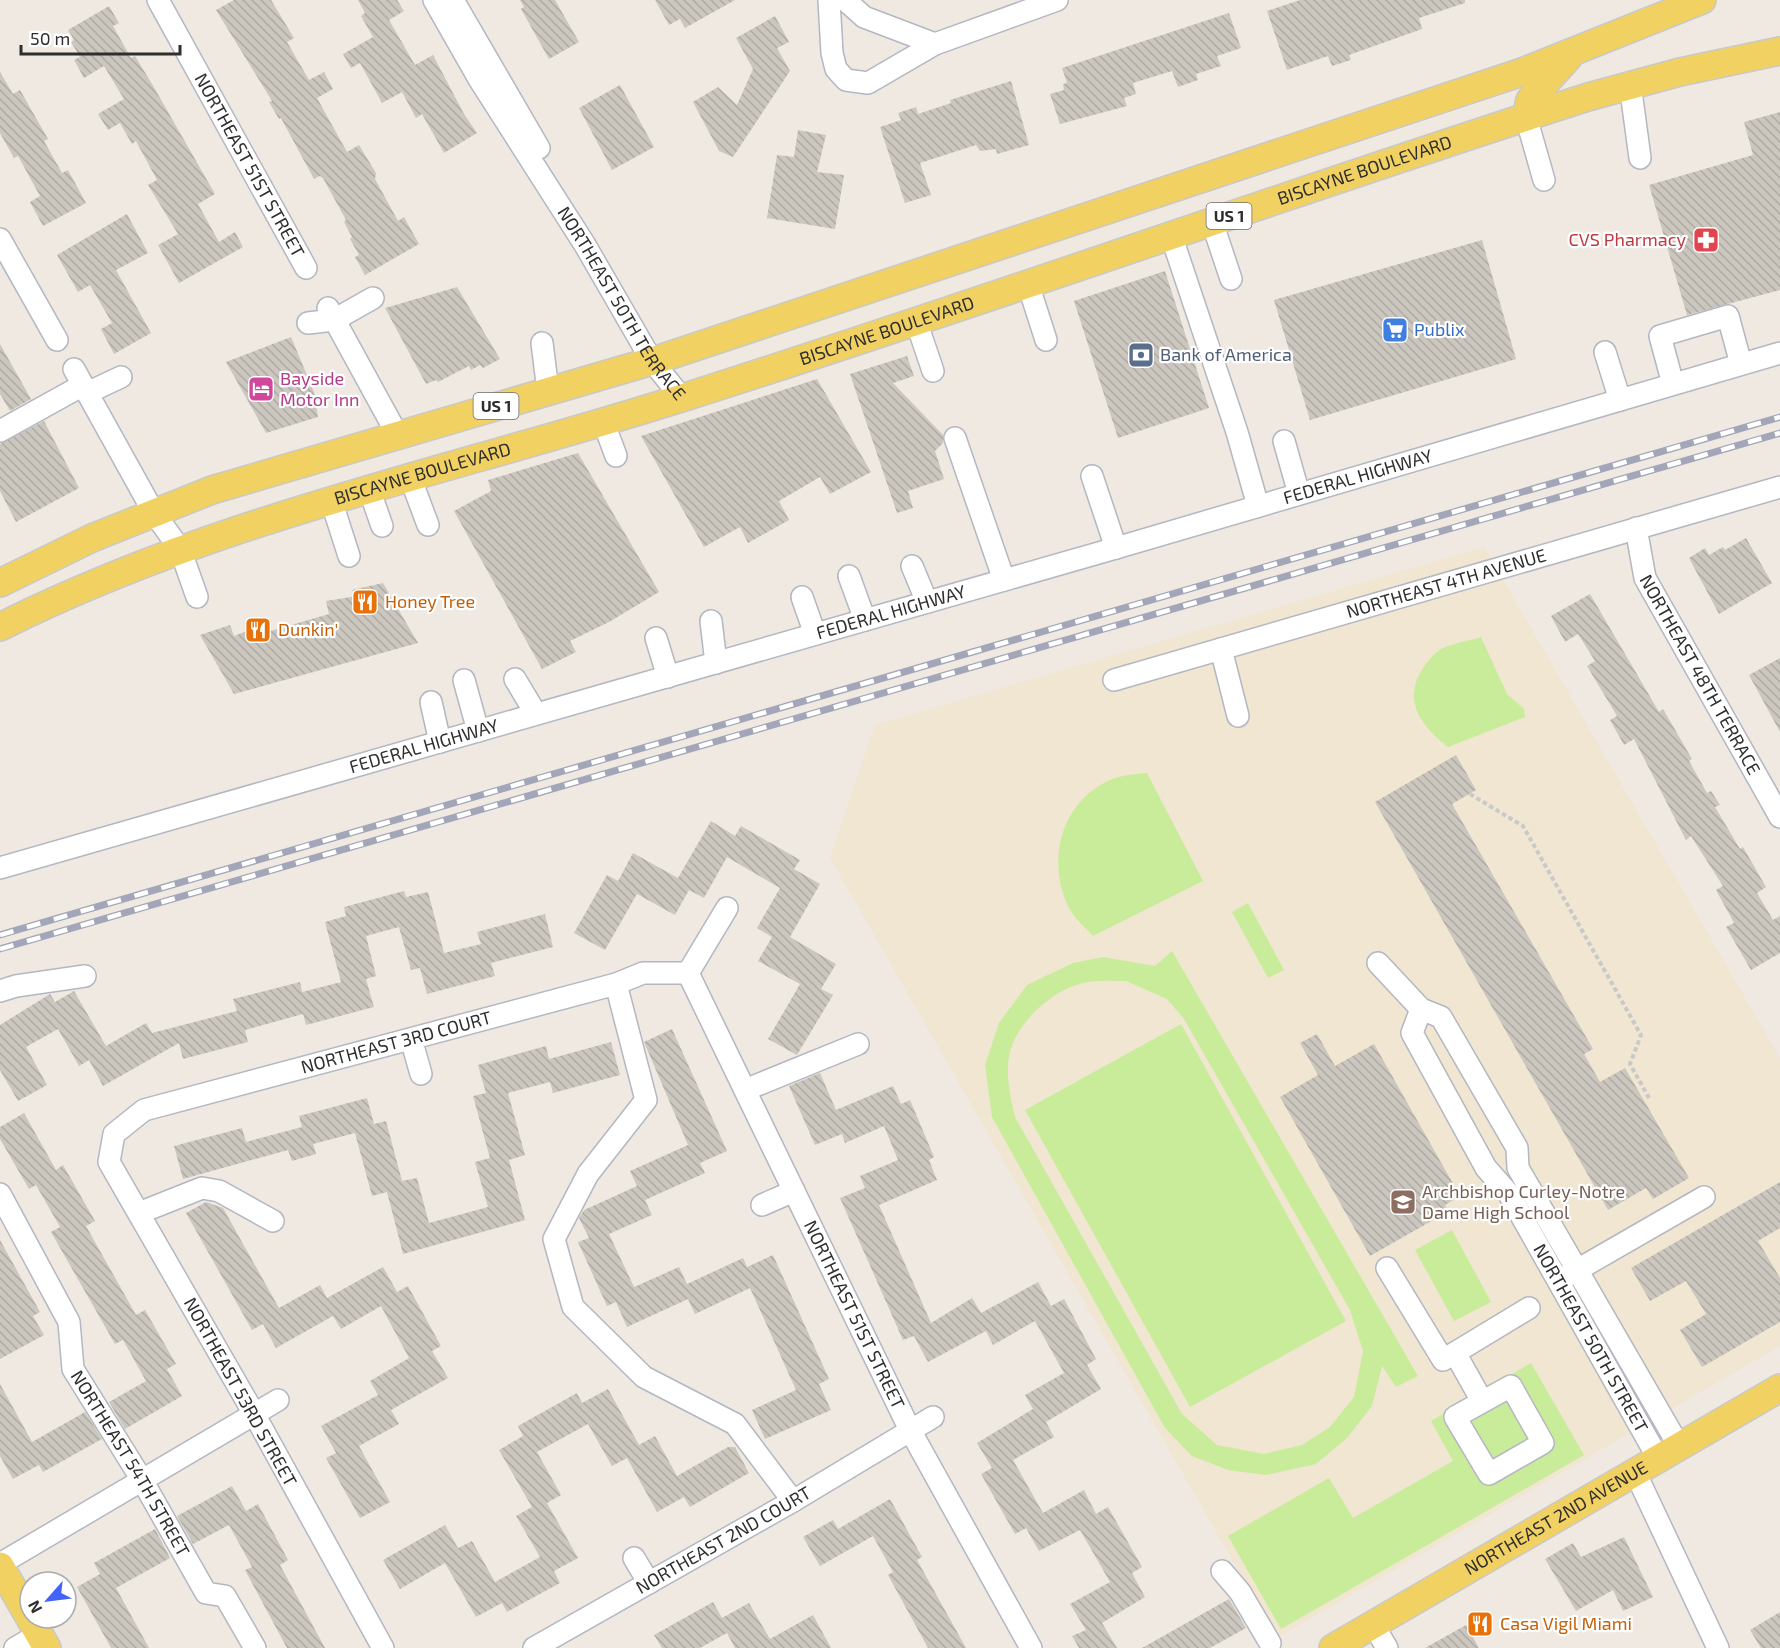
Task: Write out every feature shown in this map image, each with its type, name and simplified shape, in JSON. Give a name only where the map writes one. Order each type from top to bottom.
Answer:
[{"type":"main road","name":"US 1","points":[[0,583],[92,538],[255,476],[656,360],[1573,53],[1702,0]]},
{"type":"main road","name":"BISCAYNE BOULEVARD","points":[[0,627],[103,580],[180,549],[331,500],[682,398],[1630,84],[1780,51]]},
{"type":"main road","points":[[1526,117],[1530,100],[1573,53]]},
{"type":"main road","name":"NORTHEAST 2ND AVENUE","points":[[1333,1648],[1780,1388]]},
{"type":"main road","points":[[0,1565],[43,1641]]},
{"type":"street","name":"NORTHEAST 51ST STREET","points":[[158,0],[306,268]]},
{"type":"street","name":"NORTHEAST 50TH TERRACE","points":[[434,0],[479,79],[682,398]]},
{"type":"street","name":"NORTHEAST 50TH TERRACE","points":[[453,0],[648,334],[656,360]]},
{"type":"street","points":[[829,0],[832,53],[837,69],[846,80],[868,83],[935,44],[1057,0]]},
{"type":"street","points":[[845,0],[864,17],[935,44]]},
{"type":"street","points":[[1630,84],[1640,158]]},
{"type":"street","points":[[1526,117],[1544,180]]},
{"type":"street","points":[[1212,222],[1231,279]]},
{"type":"street","points":[[1171,235],[1237,432],[1258,506]]},
{"type":"street","points":[[0,239],[57,340]]},
{"type":"street","points":[[1028,284],[1046,340]]},
{"type":"street","points":[[308,323],[373,298]]},
{"type":"street","points":[[331,314],[398,434]]},
{"type":"street","points":[[1673,384],[1660,336],[1728,316],[1742,364]]},
{"type":"street","points":[[916,321],[933,371]]},
{"type":"street","points":[[542,343],[548,391]]},
{"type":"street","points":[[1605,352],[1620,400]]},
{"type":"street","name":"FEDERAL HIGHWAY","points":[[0,868],[1116,548],[1780,353]]},
{"type":"street","points":[[0,431],[81,382],[121,377]]},
{"type":"street","points":[[81,382],[154,513],[180,549],[197,597]]},
{"type":"street","points":[[603,421],[616,456]]},
{"type":"street","points":[[956,438],[1004,580]]},
{"type":"street","points":[[1284,441],[1299,494]]},
{"type":"street","points":[[1092,476],[1116,548]]},
{"type":"street","points":[[410,477],[428,525]]},
{"type":"street","name":"NORTHEAST 4TH AVENUE","points":[[1114,680],[1498,571],[1635,528],[1780,487]]},
{"type":"street","points":[[369,489],[382,526]]},
{"type":"street","points":[[331,500],[349,556]]},
{"type":"street","name":"NORTHEAST 48TH TERRACE","points":[[1635,528],[1645,578],[1780,817]]},
{"type":"street","points":[[912,566],[927,602]]},
{"type":"street","points":[[849,576],[866,620]]},
{"type":"street","points":[[802,597],[815,634]]},
{"type":"street","points":[[711,621],[716,663]]},
{"type":"street","points":[[656,638],[668,676]]},
{"type":"street","points":[[1221,649],[1238,716]]},
{"type":"street","points":[[515,679],[536,714]]},
{"type":"street","points":[[464,680],[478,731]]},
{"type":"street","points":[[431,702],[440,742]]},
{"type":"street","points":[[688,974],[727,908]]},
{"type":"street","points":[[1378,963],[1421,1009]]},
{"type":"street","name":"NORTHEAST 3RD COURT","points":[[114,1134],[144,1110],[616,984],[643,973],[688,974]]},
{"type":"street","name":"NORTHEAST 51ST STREET","points":[[688,974],[910,1430],[1031,1648]]},
{"type":"street","points":[[0,991],[16,986],[85,976]]},
{"type":"street","points":[[616,984],[646,1100],[588,1174],[554,1239],[573,1306],[644,1377],[735,1424],[793,1501]]},
{"type":"street","name":"NORTHEAST 50TH STREET","points":[[1568,1275],[1509,1194],[1486,1168],[1412,1033],[1421,1009],[1441,1017],[1517,1149],[1518,1168],[1568,1275],[1669,1452]]},
{"type":"street","points":[[411,1039],[421,1074]]},
{"type":"street","points":[[745,1090],[858,1044]]},
{"type":"street","name":"NORTHEAST 53RD STREET","points":[[114,1134],[109,1162],[253,1412],[383,1648]]},
{"type":"street","points":[[139,1214],[202,1188],[219,1191],[273,1221]]},
{"type":"street","points":[[762,1205],[794,1191]]},
{"type":"street","name":"NORTHEAST 54TH STREET","points":[[0,1194],[69,1322],[69,1371],[142,1480],[206,1593],[225,1596],[255,1648]]},
{"type":"street","points":[[1568,1275],[1704,1197]]},
{"type":"street","points":[[1387,1268],[1443,1360],[1529,1308]]},
{"type":"street","points":[[1455,1353],[1482,1401]]},
{"type":"street","points":[[0,1565],[253,1412],[278,1400]]},
{"type":"street","name":"NORTHEAST 2ND COURT","points":[[534,1648],[793,1501],[933,1417]]},
{"type":"street","points":[[1635,1472],[1718,1648]]},
{"type":"street","points":[[634,1558],[649,1583]]},
{"type":"street","points":[[1222,1571],[1240,1592],[1270,1643]]},
{"type":"street","points":[[1374,1624],[1387,1648]]},
{"type":"street","points":[[15,1648],[43,1641]]},
{"type":"path","points":[[1470,794],[1523,826],[1641,1035],[1629,1064],[1649,1098]]},
{"type":"shaded area","name":"Archbishop Curley-Notre Dame High School","points":[[1484,547],[1780,1058],[1780,1346],[1277,1638],[830,858],[875,725]]},
{"type":"green space","points":[[1481,637],[1507,694],[1524,709],[1525,717],[1448,747],[1431,732],[1419,714],[1415,705],[1415,684],[1426,663],[1441,649]]},
{"type":"green space","points":[[1147,773],[1203,881],[1093,936],[1071,912],[1062,889],[1059,851],[1063,832],[1071,815],[1082,800],[1097,787],[1115,778]]},
{"type":"green space","points":[[1248,903],[1284,970],[1268,978],[1232,912]]},
{"type":"green space","points":[[1172,951],[1418,1376],[1396,1387],[1382,1366],[1372,1406],[1348,1437],[1316,1464],[1266,1475],[1228,1470],[1192,1456],[1165,1428],[992,1117],[985,1065],[999,1023],[1027,985],[1073,963],[1103,957],[1155,966]],"holes":[[[1098,981],[1126,981],[1167,999],[1184,1019],[1350,1310],[1363,1351],[1354,1397],[1330,1427],[1302,1445],[1264,1454],[1217,1445],[1182,1414],[1015,1117],[1008,1082],[1009,1056],[1023,1026],[1042,1005],[1065,990]]]},
{"type":"green space","points":[[1181,1024],[1346,1321],[1190,1407],[1025,1110]]},
{"type":"green space","points":[[1452,1230],[1491,1302],[1454,1321],[1415,1250]]},
{"type":"green space","points":[[1531,1363],[1584,1455],[1281,1629],[1228,1536],[1329,1478],[1353,1518],[1453,1461],[1431,1421]]},
{"type":"building","points":[[234,0],[271,0],[294,38],[287,42],[309,80],[324,72],[333,89],[317,98],[347,152],[359,145],[376,173],[375,179],[398,221],[404,217],[419,244],[365,275],[355,257],[359,255],[350,239],[352,237],[344,222],[346,220],[323,178],[320,176],[314,179],[281,118],[279,119],[269,102],[272,101],[216,10]]},
{"type":"building","points":[[358,0],[397,0],[404,11],[389,20],[415,65],[433,55],[464,114],[477,133],[444,153],[422,114],[416,118],[402,92],[382,103],[360,63],[351,68],[343,54],[373,37],[361,16],[365,13]]},
{"type":"building","points":[[520,0],[555,0],[579,42],[549,59],[521,9],[524,7]]},
{"type":"building","points":[[655,0],[735,0],[685,28],[680,19],[669,25]]},
{"type":"building","points":[[1300,0],[1465,0],[1465,3],[1419,18],[1422,29],[1349,55],[1351,60],[1332,66],[1328,56],[1287,70],[1267,11]]},
{"type":"building","points":[[109,6],[119,23],[113,26],[131,58],[135,56],[215,194],[198,204],[219,242],[235,232],[243,247],[179,283],[158,245],[178,234],[148,185],[157,180],[136,141],[132,144],[120,123],[108,130],[98,114],[124,99],[104,66],[84,78],[74,60],[80,57],[71,42],[74,40],[68,30]]},
{"type":"building","points":[[1229,13],[1241,48],[1217,56],[1221,66],[1196,74],[1198,80],[1178,87],[1172,71],[1133,83],[1136,94],[1124,98],[1127,106],[1060,124],[1050,94],[1064,90],[1063,84],[1067,83],[1062,68]]},
{"type":"building","points":[[775,16],[789,42],[777,48],[790,71],[733,157],[719,151],[693,102],[718,87],[737,105],[753,69],[736,38]]},
{"type":"building","points":[[0,72],[13,94],[20,90],[48,139],[44,141],[62,173],[68,170],[86,203],[43,226],[30,202],[40,196],[18,156],[14,158],[0,133]]},
{"type":"building","points":[[1011,81],[1029,145],[997,154],[996,149],[980,151],[976,145],[920,163],[931,195],[905,203],[880,127],[901,120],[898,113],[916,107],[918,114],[951,103],[950,100]]},
{"type":"building","points":[[620,85],[654,147],[612,170],[579,108]]},
{"type":"building","name":"CVS Pharmacy","points":[[1780,112],[1780,290],[1687,315],[1649,185],[1753,155],[1744,122]]},
{"type":"building","points":[[798,130],[826,135],[817,172],[844,175],[835,229],[767,218],[777,155],[794,157]]},
{"type":"building","points":[[127,214],[148,253],[116,270],[151,333],[114,354],[101,329],[112,323],[90,285],[78,292],[57,255]]},
{"type":"building","name":"Publix","points":[[1482,240],[1516,359],[1310,420],[1274,300]]},
{"type":"building","name":"Bank of America","points":[[1165,271],[1209,408],[1118,438],[1074,301]]},
{"type":"building","points":[[457,287],[500,359],[483,368],[480,365],[471,370],[469,366],[438,382],[436,380],[426,384],[385,308]]},
{"type":"building","name":"Bayside Motor Inn","points":[[291,337],[314,392],[318,417],[266,433],[226,362]]},
{"type":"building","points":[[0,344],[31,399],[10,411],[0,394]]},
{"type":"building","points":[[907,356],[914,376],[893,383],[943,435],[943,443],[935,451],[944,479],[908,491],[913,508],[897,513],[850,374]]},
{"type":"building","points":[[817,379],[871,472],[830,494],[820,477],[779,501],[789,520],[748,543],[740,527],[704,547],[641,436]]},
{"type":"building","points":[[44,421],[79,488],[16,522],[0,491],[0,444]]},
{"type":"building","points":[[578,453],[659,592],[609,622],[570,641],[576,652],[542,669],[454,511],[491,491],[488,480]]},
{"type":"building","points":[[1746,538],[1772,583],[1719,614],[1689,558],[1705,548],[1709,555],[1723,547],[1725,550]]},
{"type":"building","points":[[383,583],[418,643],[234,694],[200,635],[230,625],[234,636],[267,623],[267,632],[329,614],[326,601],[357,596],[352,590]]},
{"type":"building","points":[[1590,594],[1659,712],[1663,709],[1692,759],[1689,761],[1707,793],[1711,791],[1720,805],[1715,807],[1740,849],[1743,847],[1766,887],[1757,893],[1773,920],[1780,916],[1780,953],[1751,970],[1726,927],[1734,923],[1716,890],[1723,886],[1691,836],[1686,840],[1634,739],[1624,745],[1610,720],[1617,716],[1587,666],[1595,661],[1578,634],[1565,642],[1551,616]]},
{"type":"building","points":[[1780,658],[1780,732],[1749,675]]},
{"type":"building","points":[[1456,755],[1476,790],[1452,804],[1593,1049],[1584,1054],[1600,1082],[1625,1068],[1689,1178],[1653,1199],[1646,1188],[1608,1210],[1375,802]]},
{"type":"building","points":[[711,821],[735,836],[741,826],[800,860],[794,869],[820,884],[790,937],[836,964],[821,989],[833,995],[797,1055],[768,1039],[800,984],[758,961],[772,937],[757,928],[780,888],[727,857],[704,898],[689,890],[675,915],[637,894],[605,950],[574,933],[607,875],[618,881],[633,853],[678,878]]},
{"type":"building","points":[[404,891],[406,897],[428,892],[444,953],[481,944],[477,932],[545,914],[553,947],[491,963],[495,976],[427,994],[420,968],[411,970],[399,927],[366,936],[376,976],[366,979],[374,1007],[306,1025],[303,1014],[245,1030],[248,1042],[183,1059],[179,1043],[103,1086],[89,1060],[79,1066],[58,1029],[26,1047],[47,1085],[18,1101],[0,1070],[0,1025],[50,994],[55,1002],[74,991],[106,1046],[146,1023],[152,1033],[237,1011],[233,999],[300,982],[302,992],[341,982],[325,922],[346,916],[344,907]]},
{"type":"building","points":[[672,1029],[727,1151],[700,1163],[705,1173],[645,1200],[652,1215],[609,1234],[634,1287],[679,1267],[687,1284],[743,1258],[747,1267],[773,1255],[829,1379],[819,1384],[831,1410],[765,1439],[752,1410],[796,1390],[750,1288],[695,1314],[688,1299],[627,1327],[616,1302],[607,1306],[578,1242],[589,1238],[579,1218],[584,1210],[637,1186],[630,1171],[688,1145],[644,1042]]},
{"type":"building","points":[[1317,1034],[1335,1066],[1374,1044],[1460,1196],[1445,1205],[1449,1211],[1370,1256],[1280,1097],[1318,1075],[1300,1043]]},
{"type":"building","points":[[611,1042],[620,1075],[553,1093],[550,1082],[508,1093],[525,1155],[509,1160],[525,1220],[403,1254],[387,1192],[372,1196],[355,1133],[313,1144],[316,1154],[292,1161],[288,1150],[183,1179],[174,1146],[242,1128],[246,1142],[302,1127],[299,1116],[367,1098],[374,1124],[386,1121],[402,1181],[417,1178],[429,1223],[488,1207],[475,1162],[490,1158],[473,1096],[486,1093],[478,1065],[546,1046],[549,1059]]},
{"type":"building","points":[[820,1073],[836,1110],[893,1086],[901,1104],[910,1100],[934,1157],[929,1160],[937,1180],[879,1205],[931,1323],[972,1298],[981,1313],[1038,1282],[1051,1306],[1064,1299],[1096,1359],[1087,1365],[1101,1389],[1046,1422],[1054,1437],[1013,1460],[1043,1513],[1084,1490],[1096,1514],[1108,1507],[1142,1567],[1132,1573],[1145,1597],[1102,1623],[1117,1648],[1079,1648],[1072,1636],[1086,1630],[1070,1604],[1110,1582],[1080,1530],[1039,1551],[1026,1528],[1015,1534],[981,1474],[992,1468],[977,1443],[1033,1409],[1025,1395],[1064,1373],[1035,1321],[993,1345],[986,1331],[928,1362],[914,1336],[903,1340],[840,1198],[865,1188],[860,1176],[898,1160],[884,1126],[845,1143],[842,1134],[815,1145],[789,1086]]},
{"type":"building","points":[[24,1113],[56,1170],[63,1165],[95,1221],[86,1226],[136,1315],[145,1310],[176,1364],[167,1369],[182,1396],[125,1429],[109,1402],[146,1381],[123,1340],[115,1344],[51,1232],[60,1227],[36,1185],[29,1189],[0,1139],[0,1127]]},
{"type":"building","points":[[1780,1182],[1780,1228],[1758,1241],[1780,1278],[1780,1322],[1702,1367],[1680,1330],[1706,1314],[1686,1281],[1650,1301],[1631,1268]]},
{"type":"building","points":[[206,1202],[223,1208],[279,1308],[320,1285],[327,1298],[383,1267],[397,1292],[408,1286],[441,1346],[432,1351],[448,1378],[391,1410],[399,1424],[359,1446],[390,1502],[360,1518],[326,1458],[336,1453],[321,1426],[378,1395],[370,1381],[409,1358],[381,1306],[341,1329],[333,1316],[276,1348],[263,1324],[252,1330],[186,1213]]},
{"type":"building","points":[[0,1240],[40,1312],[33,1316],[44,1335],[0,1359]]},
{"type":"building","points":[[0,1384],[32,1442],[85,1412],[102,1439],[43,1472],[39,1465],[13,1479],[0,1456]]},
{"type":"building","points":[[608,1389],[639,1445],[655,1436],[677,1476],[728,1447],[735,1447],[749,1473],[690,1507],[684,1497],[657,1512],[627,1458],[612,1466],[588,1424],[537,1452],[561,1495],[547,1503],[578,1558],[554,1571],[560,1583],[507,1612],[502,1603],[476,1617],[445,1563],[400,1589],[383,1560],[445,1525],[458,1548],[472,1541],[495,1582],[540,1557],[516,1516],[532,1507],[499,1450],[523,1436],[518,1426],[577,1393],[582,1403]]},
{"type":"building","points":[[232,1486],[246,1511],[258,1504],[288,1560],[280,1565],[325,1648],[287,1648],[245,1570],[252,1567],[229,1525],[193,1544],[177,1516]]},
{"type":"building","points":[[890,1499],[922,1557],[917,1560],[966,1648],[928,1648],[888,1575],[893,1572],[873,1536],[820,1566],[803,1537],[833,1520],[838,1529]]},
{"type":"building","points":[[155,1529],[170,1558],[116,1588],[149,1648],[111,1648],[78,1589],[78,1586],[100,1574],[94,1563]]},
{"type":"building","points":[[1624,1537],[1653,1597],[1623,1611],[1613,1590],[1576,1611],[1545,1559],[1573,1543],[1581,1557]]},
{"type":"building","points":[[1229,1599],[1246,1628],[1210,1648],[1142,1648]]},
{"type":"building","points":[[713,1602],[722,1618],[749,1603],[770,1639],[813,1615],[831,1648],[735,1648],[727,1633],[700,1648],[662,1648],[654,1635]]},
{"type":"building","points":[[1780,1612],[1780,1648],[1761,1648],[1750,1630]]},
{"type":"building","points":[[1466,1625],[1479,1648],[1425,1648]]},
{"type":"railway","points":[[0,935],[1780,417]]},
{"type":"railway","points":[[0,949],[1780,433]]},
{"type":"place","name":"CVS Pharmacy","points":[[1706,240]]},
{"type":"place","name":"Publix","points":[[1395,330]]},
{"type":"place","name":"Bank of America","points":[[1141,355]]},
{"type":"place","name":"Bayside Motor Inn","points":[[261,389]]},
{"type":"place","name":"Honey Tree","points":[[365,602]]},
{"type":"place","name":"Dunkin'","points":[[258,630]]},
{"type":"place","name":"Archbishop Curley-Notre Dame High School","points":[[1403,1202]]},
{"type":"place","name":"Casa Vigil Miami","points":[[1480,1624]]}]
